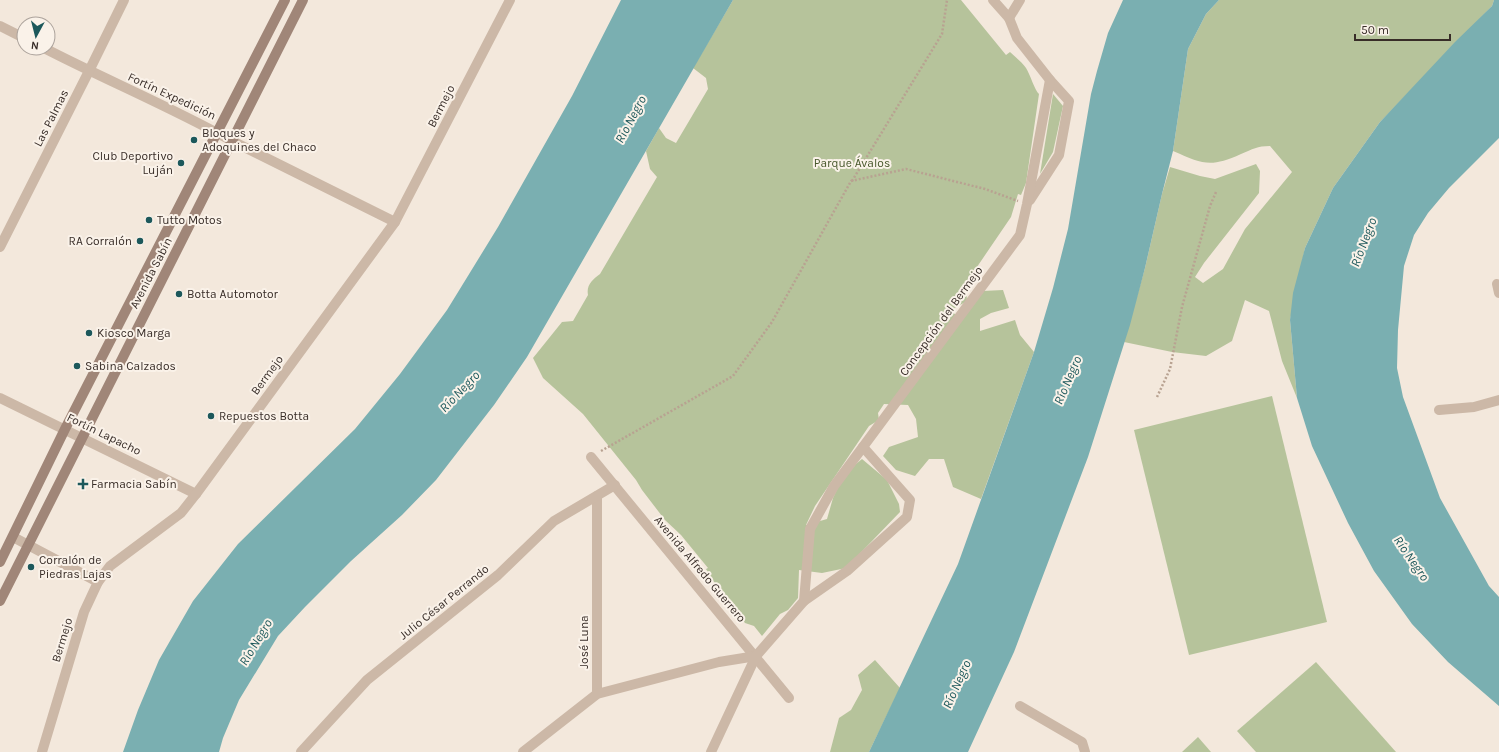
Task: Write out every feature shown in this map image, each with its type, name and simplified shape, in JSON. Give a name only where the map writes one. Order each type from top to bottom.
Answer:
[{"type":"main road","name":"Avenida Sabín","points":[[0,562],[65,429],[285,0]]},
{"type":"main road","name":"Avenida Sabín","points":[[0,601],[303,0]]},
{"type":"street","name":"Las Palmas","points":[[0,247],[124,0]]},
{"type":"street","name":"Bermejo","points":[[42,752],[84,612],[98,582],[110,566],[181,512],[196,494],[395,222],[510,0]]},
{"type":"street","points":[[993,0],[1009,18],[1017,38],[1050,80]]},
{"type":"street","points":[[1009,18],[1020,0]]},
{"type":"street","points":[[0,26],[16,34]]},
{"type":"street","name":"Fortín Expedición","points":[[56,54],[217,132],[395,222]]},
{"type":"street","name":"Concepción del Bermejo","points":[[1027,204],[1059,155],[1069,101],[1050,80]]},
{"type":"street","name":"Concepción del Bermejo","points":[[804,601],[810,529],[834,486],[1020,235],[1050,80]]},
{"type":"street","name":"Fortín Lapacho","points":[[0,398],[196,494]]},
{"type":"street","points":[[1439,410],[1474,407],[1499,400]]},
{"type":"street","points":[[711,752],[756,656],[804,601],[847,571],[907,517],[910,500],[863,447]]},
{"type":"street","name":"Avenida Alfredo Guerrero","points":[[591,457],[789,698]]},
{"type":"street","name":"Julio César Perrando","points":[[300,752],[367,680],[498,575],[554,521],[615,485]]},
{"type":"street","name":"José Luna","points":[[597,496],[597,694]]},
{"type":"street","points":[[13,537],[98,582]]},
{"type":"street","points":[[523,752],[597,694],[719,662],[756,656]]},
{"type":"street","points":[[1020,706],[1082,742],[1085,752]]},
{"type":"path","points":[[591,457],[733,376],[772,322],[851,181],[942,34],[947,0]]},
{"type":"path","points":[[851,181],[906,169],[985,189],[1027,204]]},
{"type":"path","points":[[1157,397],[1170,369],[1182,307],[1210,206],[1216,192]]},
{"type":"green space","name":"Parque Ávalos","points":[[733,0],[961,0],[1006,55],[1010,52],[1024,66],[1039,94],[1026,183],[1021,195],[1018,194],[1011,217],[964,286],[966,287],[967,301],[950,311],[958,316],[983,291],[1003,290],[1009,308],[991,313],[980,319],[980,331],[1015,320],[1020,335],[1034,352],[981,499],[953,487],[944,459],[929,459],[915,476],[896,470],[883,456],[889,447],[918,437],[916,419],[908,405],[884,404],[878,413],[879,420],[869,426],[815,506],[806,525],[827,519],[833,498],[844,474],[862,459],[887,480],[899,504],[900,512],[846,568],[822,573],[799,570],[798,598],[788,610],[780,614],[762,636],[754,626],[745,623],[716,585],[706,569],[708,568],[681,535],[665,520],[636,480],[583,414],[543,378],[533,358],[562,322],[573,321],[588,295],[589,285],[600,274],[657,177],[650,169],[646,151],[659,128],[666,138],[676,143],[708,89],[706,78],[693,68]]},
{"type":"green space","points":[[1219,0],[1494,0],[1492,6],[1380,122],[1333,188],[1305,248],[1290,320],[1297,398],[1282,361],[1269,311],[1245,300],[1232,341],[1206,356],[1172,352],[1124,342],[1145,268],[1162,194],[1170,167],[1215,179],[1256,164],[1260,171],[1259,193],[1204,263],[1195,277],[1203,283],[1223,269],[1245,229],[1292,172],[1270,146],[1255,148],[1214,163],[1207,163],[1192,159],[1173,151],[1188,49],[1206,14]]},
{"type":"green space","points":[[1053,94],[1063,106],[1053,152],[1040,174]]},
{"type":"green space","points":[[1272,396],[1327,622],[1189,655],[1134,430]]},
{"type":"green space","points":[[875,660],[900,688],[869,752],[830,752],[839,718],[851,710],[862,690],[858,675]]},
{"type":"green space","points":[[1316,662],[1396,752],[1256,752],[1237,731]]},
{"type":"green space","points":[[1198,737],[1211,752],[1182,752]]},
{"type":"water","name":"Río Negro","points":[[621,0],[733,0],[527,357],[494,405],[436,480],[402,515],[351,561],[278,636],[239,700],[223,738],[219,752],[123,752],[138,710],[159,660],[193,601],[238,544],[355,429],[400,374],[447,310],[498,227],[572,96]]},
{"type":"water","name":"Río Negro","points":[[1123,0],[1219,0],[1206,14],[1188,49],[1173,151],[1145,268],[1130,325],[1088,457],[1014,652],[968,752],[869,752],[958,564],[1034,352],[1053,288],[1068,229],[1091,94],[1108,33]]},
{"type":"water","name":"Río Negro","points":[[1494,0],[1499,0],[1499,138],[1449,188],[1428,213],[1414,235],[1404,266],[1398,330],[1397,368],[1403,397],[1440,498],[1489,586],[1499,597],[1499,706],[1448,662],[1412,624],[1374,571],[1348,523],[1312,446],[1297,398],[1290,320],[1293,293],[1305,248],[1333,188],[1380,122],[1455,42],[1492,6]]},
{"type":"place","name":"Bloques y Adoquines del Chaco","points":[[194,140]]},
{"type":"place","name":"Club Deportivo Luján","points":[[181,163]]},
{"type":"place","name":"Tutto Motos","points":[[149,220]]},
{"type":"place","name":"RA Corralón","points":[[140,241]]},
{"type":"place","name":"Botta Automotor","points":[[179,294]]},
{"type":"place","name":"Kiosco Marga","points":[[89,333]]},
{"type":"place","name":"Sabina Calzados","points":[[77,366]]},
{"type":"place","name":"Repuestos Botta","points":[[211,416]]},
{"type":"place","name":"Farmacia Sabín","points":[[83,484]]},
{"type":"place","name":"Corralón de Piedras Lajas","points":[[31,567]]}]
